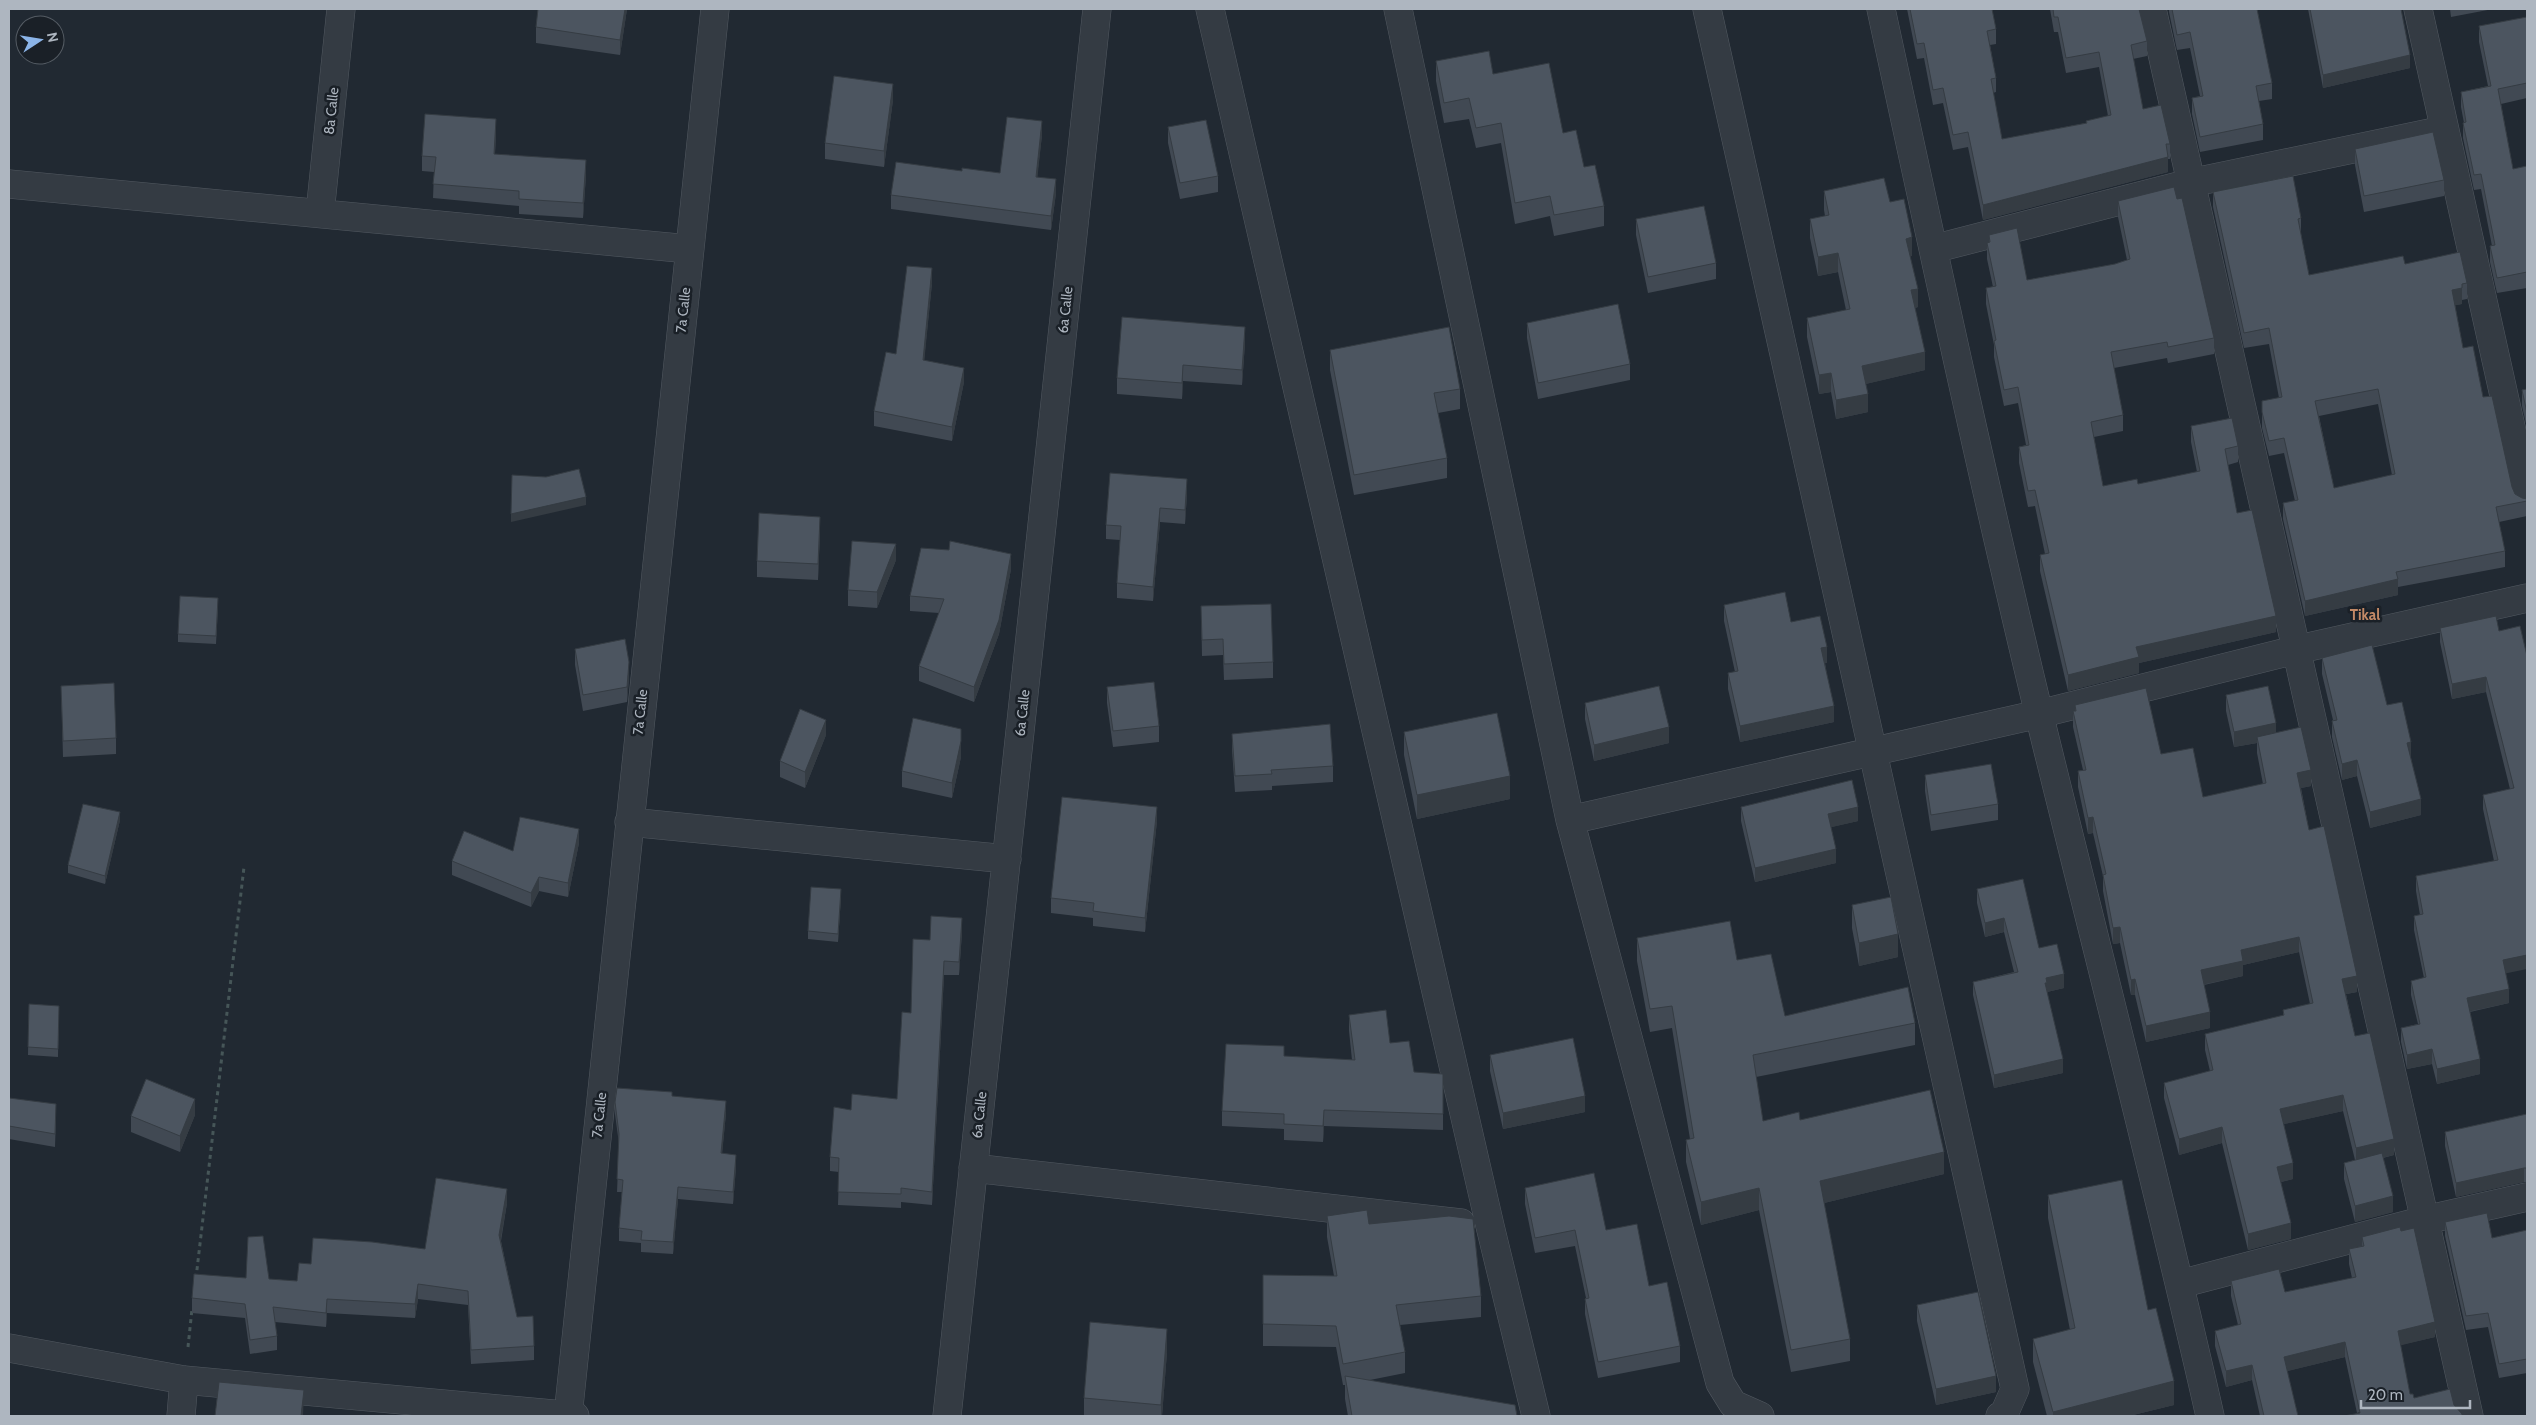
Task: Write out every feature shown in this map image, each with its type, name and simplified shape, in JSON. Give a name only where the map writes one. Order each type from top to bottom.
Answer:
[{"type":"street","name":"8a Calle","points":[[320,213],[341,9]]},
{"type":"street","name":"7a Calle","points":[[568,1416],[715,9]]},
{"type":"street","name":"6a Calle","points":[[947,1416],[1097,9]]},
{"type":"street","points":[[1210,9],[1490,1226],[1536,1416]]},
{"type":"street","points":[[1398,9],[1570,820],[1720,1383],[1733,1404],[1760,1416]]},
{"type":"street","points":[[1707,9],[2015,1389],[2004,1414],[2000,1416]]},
{"type":"street","points":[[1881,9],[1933,249],[2039,714],[2180,1284],[2210,1416]]},
{"type":"street","points":[[2152,9],[2469,1416]]},
{"type":"street","points":[[2418,9],[2527,499]]},
{"type":"street","points":[[1933,249],[2190,183],[2444,130]]},
{"type":"street","points":[[9,184],[689,249]]},
{"type":"street","points":[[1570,820],[2039,714],[2296,650],[2527,598]]},
{"type":"street","points":[[629,822],[1007,859]]},
{"type":"street","points":[[973,1168],[1490,1226]]},
{"type":"street","points":[[2180,1284],[2425,1220],[2527,1197]]},
{"type":"street","points":[[9,1348],[184,1380],[575,1416]]},
{"type":"street","points":[[181,1416],[184,1380]]},
{"type":"path","points":[[196,1282],[244,868]]},
{"type":"path","points":[[184,1380],[193,1301]]},
{"type":"building","points":[[538,9],[625,9],[620,40],[536,27]]},
{"type":"building","points":[[1910,9],[1992,9],[1996,29],[1987,31],[1996,78],[1991,79],[2002,139],[2087,123],[2086,121],[2111,115],[2099,52],[2066,58],[2058,17],[2054,17],[2053,9],[2139,9],[2147,41],[2131,45],[2143,109],[2161,105],[2170,144],[2166,144],[2168,157],[1983,205],[1968,132],[1953,135],[1943,88],[1933,90],[1924,43],[1917,44]]},
{"type":"building","points":[[2172,9],[2257,9],[2272,83],[2256,86],[2263,124],[2200,137],[2192,98],[2203,96],[2190,32],[2177,35]]},
{"type":"building","points":[[2310,9],[2401,9],[2410,55],[2323,75]]},
{"type":"building","points":[[2527,17],[2527,83],[2498,89],[2513,169],[2527,166],[2527,272],[2497,278],[2490,246],[2495,245],[2481,174],[2474,175],[2463,123],[2466,122],[2461,92],[2491,86],[2479,26]]},
{"type":"building","points":[[1489,51],[1493,74],[1549,63],[1563,133],[1576,130],[1584,167],[1595,165],[1604,206],[1554,215],[1550,196],[1515,203],[1501,123],[1476,128],[1469,98],[1444,103],[1436,61]]},
{"type":"building","points":[[834,76],[893,84],[884,151],[825,143]]},
{"type":"building","points":[[425,114],[496,119],[494,154],[586,160],[583,203],[519,199],[519,191],[433,184],[436,157],[422,156]]},
{"type":"building","points":[[1007,117],[1042,121],[1036,177],[1056,179],[1051,216],[891,195],[896,162],[962,171],[962,168],[1000,173]]},
{"type":"building","points":[[1206,120],[1218,176],[1180,183],[1168,127]]},
{"type":"building","points":[[2433,132],[2444,180],[2364,196],[2355,149]]},
{"type":"building","points":[[2293,176],[2301,218],[2298,219],[2309,275],[2403,256],[2405,264],[2460,252],[2467,283],[2462,284],[2462,288],[2452,290],[2463,348],[2473,346],[2483,397],[2492,396],[2512,487],[2515,494],[2527,499],[2527,501],[2496,507],[2505,551],[2396,572],[2398,579],[2305,601],[2283,503],[2298,500],[2284,438],[2269,441],[2262,412],[2262,401],[2282,397],[2269,328],[2244,333],[2213,192]],"holes":[[[2378,389],[2395,474],[2334,488],[2315,401]]]},
{"type":"building","points":[[1884,178],[1890,202],[1904,199],[1912,237],[1906,239],[1918,289],[1911,290],[1925,352],[1862,366],[1868,394],[1836,400],[1831,373],[1819,375],[1807,318],[1850,309],[1838,253],[1818,257],[1810,219],[1829,215],[1824,191]]},
{"type":"building","points":[[2174,187],[2177,199],[2182,198],[2214,338],[2168,347],[2167,342],[2111,352],[2123,415],[2091,422],[2103,486],[2137,479],[2138,484],[2200,471],[2191,426],[2232,418],[2238,446],[2225,449],[2237,513],[2252,510],[2276,616],[2136,647],[2139,657],[2068,675],[2040,555],[2049,553],[2035,490],[2028,491],[2019,447],[2029,445],[2018,387],[2004,390],[1994,341],[1996,340],[1986,288],[1996,286],[1987,243],[1990,242],[1989,235],[2017,228],[2027,280],[2115,264],[2130,259],[2118,201]]},
{"type":"building","points":[[1704,206],[1716,263],[1648,277],[1636,219]]},
{"type":"building","points":[[907,266],[932,268],[923,360],[964,368],[952,427],[874,411],[886,352],[896,354]]},
{"type":"building","points":[[1618,304],[1630,364],[1538,383],[1527,323]]},
{"type":"building","points":[[1122,317],[1245,327],[1242,370],[1183,365],[1182,383],[1117,378]]},
{"type":"building","points":[[1449,327],[1460,389],[1434,393],[1447,458],[1354,475],[1330,350]]},
{"type":"building","points":[[2527,389],[2527,413],[2522,390]]},
{"type":"building","points":[[579,469],[586,497],[511,514],[512,475],[546,477]]},
{"type":"building","points":[[1110,473],[1187,479],[1185,510],[1160,508],[1153,587],[1117,583],[1121,526],[1106,525]]},
{"type":"building","points":[[759,513],[820,517],[818,564],[757,561]]},
{"type":"building","points":[[852,541],[896,544],[877,592],[848,590]]},
{"type":"building","points":[[950,541],[1011,554],[999,620],[974,687],[919,666],[944,599],[910,596],[921,548],[949,550]]},
{"type":"building","points":[[1785,592],[1791,622],[1820,616],[1827,647],[1821,648],[1834,706],[1740,726],[1728,673],[1738,671],[1724,605]]},
{"type":"building","points":[[180,596],[218,598],[216,636],[178,634]]},
{"type":"building","points":[[1271,604],[1273,662],[1224,664],[1223,639],[1202,640],[1201,606]]},
{"type":"building","points":[[2496,616],[2499,631],[2520,626],[2527,656],[2527,955],[2503,960],[2509,989],[2467,998],[2480,1059],[2437,1069],[2432,1049],[2407,1055],[2401,1028],[2420,1024],[2411,981],[2426,977],[2414,916],[2423,914],[2416,876],[2498,860],[2483,795],[2514,788],[2486,677],[2452,684],[2440,628]]},
{"type":"building","points":[[625,639],[629,662],[627,687],[583,695],[575,649]]},
{"type":"building","points":[[2372,645],[2387,705],[2402,702],[2411,742],[2407,743],[2421,799],[2370,812],[2357,760],[2342,764],[2332,721],[2337,720],[2322,658]]},
{"type":"building","points":[[1154,682],[1159,726],[1113,731],[1107,687]]},
{"type":"building","points":[[114,683],[116,738],[63,741],[61,686]]},
{"type":"building","points":[[1659,686],[1669,727],[1594,745],[1585,703]]},
{"type":"building","points":[[2268,686],[2276,723],[2234,732],[2226,695]]},
{"type":"building","points":[[2146,688],[2161,754],[2193,748],[2203,797],[2266,783],[2257,737],[2301,727],[2311,770],[2297,773],[2309,830],[2324,826],[2357,976],[2342,979],[2355,1036],[2370,1033],[2394,1139],[2356,1148],[2343,1095],[2280,1109],[2293,1163],[2277,1167],[2291,1223],[2248,1234],[2222,1127],[2179,1139],[2164,1083],[2213,1070],[2205,1034],[2284,1015],[2283,1010],[2313,1003],[2299,937],[2241,950],[2243,961],[2201,970],[2210,1012],[2146,1026],[2135,979],[2131,980],[2120,927],[2113,928],[2103,875],[2106,874],[2093,817],[2088,818],[2078,771],[2086,770],[2073,711],[2076,711],[2075,705]]},
{"type":"building","points":[[800,709],[826,720],[805,772],[780,761]]},
{"type":"building","points":[[1497,713],[1510,776],[1417,795],[1404,732]]},
{"type":"building","points":[[913,718],[961,729],[961,741],[952,783],[902,771]]},
{"type":"building","points":[[1330,724],[1333,766],[1271,770],[1272,774],[1235,776],[1232,734]]},
{"type":"building","points":[[1991,764],[1998,804],[1931,815],[1925,775]]},
{"type":"building","points":[[1852,780],[1858,807],[1828,814],[1836,849],[1755,868],[1741,807]]},
{"type":"building","points":[[1062,797],[1157,807],[1145,918],[1093,911],[1094,903],[1051,898]]},
{"type":"building","points":[[83,804],[120,812],[105,876],[68,865]]},
{"type":"building","points":[[520,817],[579,829],[568,883],[539,877],[531,893],[452,861],[464,831],[513,851]]},
{"type":"building","points":[[2023,879],[2039,948],[2057,944],[2064,974],[2046,978],[2047,983],[2045,983],[2063,1059],[1994,1075],[1973,982],[2018,972],[2004,918],[1985,923],[1977,889]]},
{"type":"building","points":[[811,887],[841,889],[838,934],[808,931]]},
{"type":"building","points":[[1891,897],[1898,934],[1859,943],[1852,905]]},
{"type":"building","points":[[931,916],[962,918],[959,962],[944,961],[932,1192],[901,1188],[901,1194],[838,1192],[839,1158],[830,1157],[834,1107],[851,1110],[852,1094],[897,1099],[902,1012],[911,1013],[913,939],[930,940]]},
{"type":"building","points":[[1730,921],[1737,960],[1771,954],[1785,1016],[1908,987],[1915,1023],[1753,1055],[1763,1121],[1799,1112],[1800,1120],[1930,1090],[1944,1152],[1820,1181],[1850,1339],[1791,1350],[1759,1188],[1701,1202],[1686,1140],[1694,1138],[1672,1006],[1650,1009],[1637,938]]},
{"type":"building","points":[[29,1004],[59,1006],[58,1049],[28,1047]]},
{"type":"building","points":[[1386,1010],[1390,1043],[1409,1041],[1414,1072],[1443,1074],[1443,1114],[1324,1110],[1323,1126],[1284,1124],[1284,1114],[1222,1111],[1226,1044],[1284,1046],[1284,1056],[1355,1060],[1349,1015]]},
{"type":"building","points":[[1573,1038],[1585,1096],[1503,1113],[1490,1055]]},
{"type":"building","points":[[146,1079],[195,1099],[180,1136],[131,1116]]},
{"type":"building","points":[[617,1088],[672,1092],[672,1096],[726,1101],[721,1153],[736,1155],[733,1192],[678,1187],[673,1242],[641,1240],[642,1231],[619,1228],[623,1180],[617,1179],[619,1134],[615,1102]]},
{"type":"building","points":[[9,1098],[56,1104],[55,1134],[9,1126]]},
{"type":"building","points":[[2527,1114],[2527,1168],[2456,1183],[2445,1132]]},
{"type":"building","points":[[2382,1153],[2393,1196],[2355,1206],[2344,1163]]},
{"type":"building","points":[[1594,1173],[1606,1230],[1637,1224],[1649,1286],[1667,1282],[1680,1346],[1598,1362],[1585,1299],[1589,1298],[1575,1230],[1535,1238],[1525,1188]]},
{"type":"building","points":[[436,1178],[507,1189],[499,1235],[517,1317],[533,1316],[534,1346],[471,1350],[468,1291],[418,1284],[415,1304],[327,1299],[326,1313],[273,1307],[277,1336],[250,1340],[245,1304],[192,1298],[194,1274],[246,1278],[248,1237],[263,1236],[269,1279],[297,1281],[299,1263],[311,1264],[313,1238],[372,1242],[425,1249]]},
{"type":"building","points":[[2122,1180],[2148,1310],[2156,1308],[2174,1381],[2053,1412],[2033,1339],[2075,1328],[2048,1195]]},
{"type":"building","points":[[1367,1210],[1369,1224],[1449,1216],[1473,1219],[1481,1296],[1396,1305],[1405,1352],[1343,1364],[1336,1326],[1263,1324],[1263,1275],[1337,1276],[1327,1216]]},
{"type":"building","points":[[2487,1213],[2492,1238],[2527,1230],[2527,1359],[2499,1364],[2488,1313],[2466,1316],[2445,1222]]},
{"type":"building","points":[[2400,1227],[2401,1231],[2414,1228],[2435,1322],[2398,1331],[2410,1394],[2413,1394],[2414,1398],[2450,1389],[2454,1405],[2462,1416],[2344,1416],[2360,1413],[2345,1342],[2284,1357],[2298,1416],[2264,1416],[2252,1365],[2226,1371],[2215,1331],[2241,1324],[2231,1281],[2279,1269],[2285,1292],[2356,1277],[2349,1249],[2364,1246],[2362,1237]]},
{"type":"building","points":[[1978,1292],[1996,1376],[1936,1389],[1917,1305]]},
{"type":"building","points":[[1090,1322],[1167,1329],[1161,1405],[1084,1398]]},
{"type":"building","points":[[1345,1376],[1515,1405],[1517,1416],[1352,1416]]},
{"type":"building","points":[[219,1382],[304,1390],[301,1416],[215,1416]]},
{"type":"district","name":"Tikal","points":[[2365,615]]}]
